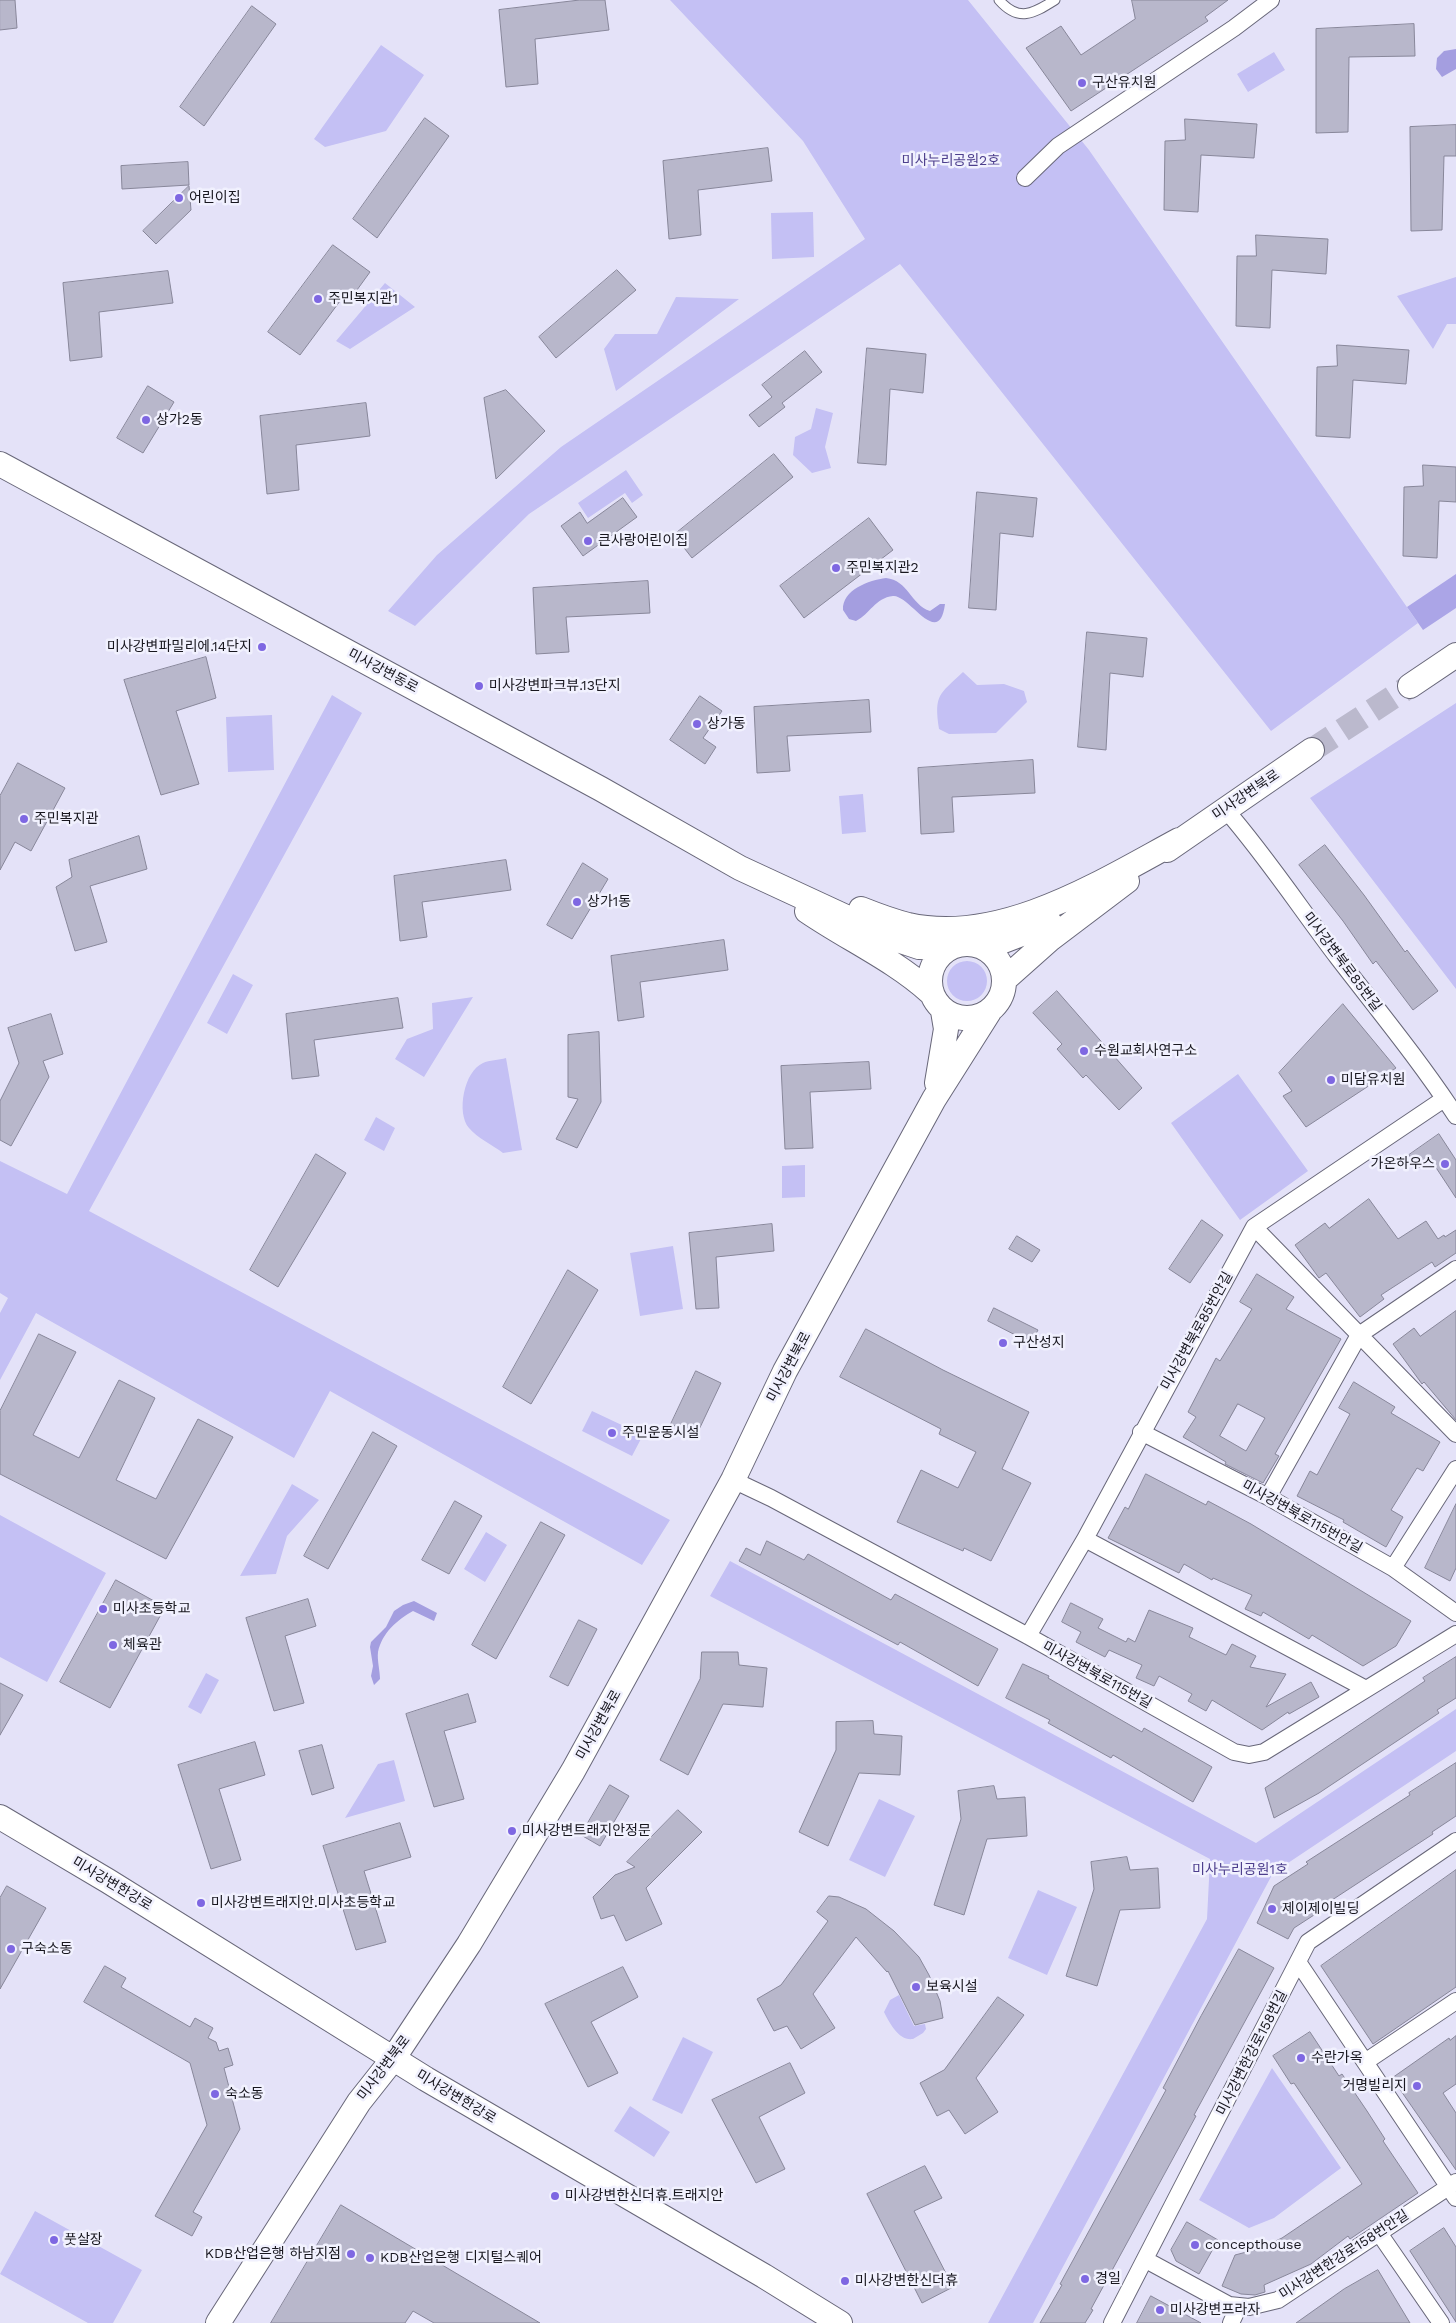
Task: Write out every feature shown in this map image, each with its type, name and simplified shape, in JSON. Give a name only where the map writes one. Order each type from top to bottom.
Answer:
[{"type":"main road","name":"미사강변동로","points":[[0,464],[593,784],[740,868],[766,879]]},
{"type":"main road","points":[[1410,686],[1456,655]]},
{"type":"main road","name":"미사강변북로","points":[[1179,840],[1312,750]]},
{"type":"main road","points":[[766,879],[909,925],[938,928],[966,927],[1043,910],[1082,892],[1179,840]]},
{"type":"main road","points":[[1004,980],[1049,940],[1179,840]]},
{"type":"main road","points":[[766,879],[889,937],[919,947],[948,948],[961,944],[973,944],[985,948],[1002,967],[1004,980],[1002,993],[989,1012],[978,1017],[966,1019],[954,1017],[908,972],[832,928],[766,879]]},
{"type":"main road","points":[[985,948],[1038,928],[1116,889]]},
{"type":"main road","points":[[934,1100],[946,1029],[929,979],[932,967],[939,956],[948,948]]},
{"type":"main road","name":"미사강변북로","points":[[218,2323],[359,2102],[393,2059],[469,1944],[582,1756],[734,1480],[785,1371],[934,1100],[989,1012]]},
{"type":"main road","name":"미사강변한강로","points":[[0,1817],[108,1881],[393,2059],[764,2276],[840,2323]]},
{"type":"street","points":[[1026,178],[1058,146],[1234,28],[1271,0]]},
{"type":"street","name":"미사강변북로85번길","points":[[1225,809],[1257,846],[1331,948],[1434,1082],[1456,1116]]},
{"type":"street","name":"미사강변북로85번안길","points":[[1028,1636],[1085,1539],[1141,1432],[1254,1228],[1444,1098]]},
{"type":"street","points":[[1254,1228],[1456,1434]]},
{"type":"street","points":[[1268,1497],[1359,1335],[1456,1269]]},
{"type":"street","name":"미사강변북로115번안길","points":[[1141,1432],[1268,1497],[1393,1568],[1456,1613]]},
{"type":"street","points":[[1393,1568],[1456,1470]]},
{"type":"street","name":"미사강변북로115번길","points":[[734,1480],[1028,1636],[1234,1752],[1249,1755],[1264,1752],[1456,1634]]},
{"type":"street","points":[[1085,1539],[1366,1689]]},
{"type":"street","name":"미사강변한강로158번길","points":[[1112,2323],[1308,1942],[1456,1841]]},
{"type":"street","points":[[1298,1962],[1454,2189]]},
{"type":"street","points":[[1365,2062],[1456,2001]]},
{"type":"street","name":"미사강변한강로158번안길","points":[[1146,2260],[1229,2305],[1249,2307],[1278,2300],[1379,2233],[1454,2189]]},
{"type":"street","points":[[1379,2233],[1440,2323]]},
{"type":"street","points":[[1231,2323],[1239,2306]]},
{"type":"lane","points":[[999,0],[1016,13],[1025,14],[1035,12],[1056,0]]},
{"type":"green space","name":"미사누리공원2호","points":[[670,0],[968,0],[1089,150],[1418,623],[1271,731],[900,264],[529,514],[415,626],[388,611],[437,555],[561,447],[865,239],[803,141]]},
{"type":"green space","points":[[381,45],[424,75],[386,131],[325,147],[314,139]]},
{"type":"green space","points":[[1274,52],[1285,70],[1248,92],[1237,74]]},
{"type":"green space","points":[[813,212],[814,257],[772,259],[771,213]]},
{"type":"green space","points":[[1456,277],[1456,324],[1447,324],[1433,349],[1397,296]]},
{"type":"green space","points":[[385,283],[415,307],[350,349],[336,341]]},
{"type":"green space","points":[[676,297],[739,299],[616,391],[604,349],[615,334],[657,334]]},
{"type":"green space","points":[[816,408],[833,413],[825,447],[831,468],[812,473],[793,455],[795,437],[811,429]]},
{"type":"green space","points":[[626,470],[643,495],[632,503],[625,493],[588,518],[578,503]]},
{"type":"green space","points":[[963,672],[977,685],[1004,684],[1024,691],[1027,702],[996,733],[949,734],[939,729],[938,702],[944,691]]},
{"type":"green space","points":[[332,695],[362,713],[89,1211],[670,1520],[642,1565],[330,1391],[294,1458],[36,1313],[0,1380],[0,1313],[8,1298],[0,1293],[0,1161],[67,1194]]},
{"type":"green space","points":[[1456,703],[1456,989],[1310,798]]},
{"type":"green space","points":[[272,715],[274,770],[228,772],[226,717]]},
{"type":"green space","points":[[863,794],[866,832],[842,834],[839,796]]},
{"type":"green space","points":[[971,961],[978,964],[984,970],[987,981],[986,989],[978,998],[971,1001],[963,1001],[956,998],[948,989],[947,977],[950,970],[959,962]]},
{"type":"green space","points":[[233,974],[253,985],[227,1034],[207,1023]]},
{"type":"green space","points":[[473,997],[424,1077],[395,1059],[407,1039],[433,1029],[432,1003]]},
{"type":"green space","points":[[506,1058],[522,1150],[503,1153],[469,1128],[463,1113],[463,1103],[467,1083],[476,1067],[485,1062]]},
{"type":"green space","points":[[1238,1074],[1308,1171],[1240,1220],[1171,1123]]},
{"type":"green space","points":[[376,1117],[395,1128],[384,1151],[364,1140]]},
{"type":"green space","points":[[805,1165],[805,1197],[782,1198],[782,1166]]},
{"type":"green space","points":[[673,1246],[683,1309],[640,1316],[630,1253]]},
{"type":"green space","name":"주민운동시설","points":[[592,1411],[643,1435],[632,1456],[582,1431]]},
{"type":"green space","points":[[292,1484],[319,1500],[287,1536],[276,1574],[240,1576]]},
{"type":"green space","points":[[0,1515],[106,1573],[47,1682],[0,1657]]},
{"type":"green space","points":[[486,1532],[507,1545],[485,1582],[464,1569]]},
{"type":"green space","name":"미사누리공원1호","points":[[730,1561],[1256,1843],[1456,1709],[1456,1751],[1273,1873],[1033,2323],[988,2323],[1207,1919],[1210,1859],[710,1596]]},
{"type":"green space","points":[[206,1673],[219,1680],[201,1714],[188,1707]]},
{"type":"green space","points":[[394,1760],[405,1801],[345,1818],[378,1764]]},
{"type":"green space","points":[[879,1799],[915,1816],[885,1877],[849,1860]]},
{"type":"green space","points":[[1038,1890],[1077,1907],[1047,1975],[1008,1958]]},
{"type":"green space","points":[[899,1995],[914,2026],[925,2024],[926,2029],[923,2033],[913,2039],[908,2039],[899,2034],[884,2012],[890,2000]]},
{"type":"green space","points":[[683,2037],[713,2052],[682,2114],[652,2100]]},
{"type":"green space","points":[[1272,2068],[1341,2168],[1274,2218],[1249,2228],[1199,2200]]},
{"type":"green space","points":[[630,2106],[670,2132],[654,2157],[614,2131]]},
{"type":"green space","name":"풋살장","points":[[35,2211],[142,2270],[113,2323],[88,2323],[0,2274]]},
{"type":"shaded area","points":[[1456,49],[1456,69],[1442,77],[1436,69],[1437,58],[1444,51]]},
{"type":"shaded area","points":[[1456,574],[1456,608],[1423,630],[1407,607]]},
{"type":"shaded area","points":[[886,578],[899,583],[918,604],[930,611],[940,604],[945,604],[942,617],[937,622],[930,621],[900,598],[893,596],[877,603],[856,621],[849,619],[843,610],[847,597],[858,587]]},
{"type":"shaded area","points":[[414,1601],[437,1613],[434,1621],[413,1611],[391,1628],[380,1645],[378,1655],[380,1679],[374,1685],[371,1676],[373,1666],[371,1642],[386,1627],[394,1611]]},
{"type":"building","points":[[0,0],[15,0],[17,28],[0,30]]},
{"type":"building","points":[[580,0],[605,0],[609,30],[535,39],[538,84],[506,87],[499,10]]},
{"type":"building","name":"구산유치원","points":[[1132,0],[1228,0],[1205,17],[1208,21],[1071,111],[1026,48],[1061,26],[1081,55],[1135,19]]},
{"type":"building","points":[[252,6],[276,24],[204,126],[180,107]]},
{"type":"building","points":[[1414,24],[1415,56],[1349,57],[1348,132],[1316,133],[1316,29]]},
{"type":"building","points":[[425,118],[449,136],[377,238],[353,219]]},
{"type":"building","points":[[1185,119],[1257,124],[1254,158],[1201,155],[1198,212],[1164,210],[1165,141],[1185,140]]},
{"type":"building","points":[[1456,125],[1456,156],[1444,156],[1442,230],[1411,231],[1410,127]]},
{"type":"building","points":[[768,148],[772,181],[698,190],[701,235],[669,239],[663,161]]},
{"type":"building","points":[[188,162],[189,185],[122,189],[121,166]]},
{"type":"building","points":[[189,186],[191,210],[156,244],[143,231]]},
{"type":"building","points":[[1256,235],[1328,239],[1326,274],[1272,270],[1270,328],[1236,326],[1237,256],[1256,256]]},
{"type":"building","name":"주민복지관1","points":[[333,245],[370,272],[349,301],[343,297],[300,355],[268,332]]},
{"type":"building","points":[[617,270],[636,290],[556,358],[539,337]]},
{"type":"building","points":[[168,271],[173,303],[99,312],[102,357],[70,361],[63,283]]},
{"type":"building","points":[[1337,345],[1409,350],[1406,384],[1353,380],[1350,438],[1316,436],[1317,367],[1337,366]]},
{"type":"building","points":[[867,348],[926,354],[923,393],[890,389],[886,465],[858,463]]},
{"type":"building","points":[[805,351],[822,372],[782,403],[785,407],[759,427],[749,415],[772,397],[762,385]]},
{"type":"building","name":"상가2동","points":[[148,386],[174,402],[143,453],[117,438]]},
{"type":"building","points":[[506,390],[545,431],[496,479],[484,398]]},
{"type":"building","points":[[366,403],[370,436],[296,445],[299,490],[267,494],[260,416]]},
{"type":"building","points":[[774,454],[793,477],[692,558],[674,535]]},
{"type":"building","points":[[1423,465],[1456,467],[1456,502],[1439,501],[1437,558],[1403,556],[1404,487],[1423,486]]},
{"type":"building","points":[[977,492],[1037,498],[1033,537],[1000,533],[996,610],[969,608]]},
{"type":"building","name":"큰사랑어린이집","points":[[623,498],[637,517],[583,556],[561,526],[580,512],[587,523]]},
{"type":"building","name":"주민복지관2","points":[[869,518],[893,550],[804,618],[780,586]]},
{"type":"building","points":[[648,581],[650,613],[566,617],[569,652],[536,654],[533,588]]},
{"type":"building","points":[[1087,632],[1147,638],[1143,677],[1110,673],[1106,750],[1078,747]]},
{"type":"building","points":[[206,657],[216,698],[176,711],[199,784],[161,795],[124,680]]},
{"type":"building","name":"상가동","points":[[700,696],[722,711],[703,738],[716,747],[705,764],[670,740]]},
{"type":"building","points":[[869,700],[871,732],[787,736],[790,771],[757,773],[754,707]]},
{"type":"building","points":[[1033,760],[1035,793],[952,797],[954,832],[921,834],[918,768]]},
{"type":"building","name":"주민복지관","points":[[18,763],[65,788],[31,851],[15,842],[0,870],[0,796]]},
{"type":"building","points":[[139,836],[147,869],[90,886],[107,942],[75,951],[56,887],[72,877],[69,860]]},
{"type":"building","points":[[1325,845],[1405,952],[1407,950],[1438,991],[1413,1010],[1376,961],[1373,964],[1343,921],[1299,865]]},
{"type":"building","points":[[506,860],[511,890],[422,902],[427,937],[400,941],[394,876]]},
{"type":"building","name":"상가1동","points":[[583,863],[608,879],[572,939],[547,925]]},
{"type":"building","points":[[724,940],[728,970],[640,982],[644,1017],[618,1021],[611,956]]},
{"type":"building","points":[[1057,991],[1142,1088],[1119,1110],[1086,1075],[1083,1078],[1057,1049],[1062,1044],[1033,1013]]},
{"type":"building","points":[[398,998],[403,1028],[314,1040],[319,1076],[292,1079],[286,1014]]},
{"type":"building","name":"미담유치원","points":[[1343,1004],[1396,1068],[1306,1127],[1283,1096],[1292,1091],[1279,1073]]},
{"type":"building","points":[[51,1014],[63,1054],[43,1061],[49,1077],[11,1146],[0,1140],[0,1101],[19,1063],[8,1028]]},
{"type":"building","points":[[599,1032],[601,1102],[577,1148],[556,1139],[578,1099],[568,1097],[568,1035]]},
{"type":"building","points":[[869,1062],[871,1089],[810,1092],[813,1148],[785,1149],[781,1066]]},
{"type":"building","name":"가온하우스","points":[[1439,1134],[1456,1160],[1456,1198],[1431,1160],[1418,1168],[1409,1155]]},
{"type":"building","points":[[316,1154],[346,1173],[278,1287],[250,1270]]},
{"type":"building","points":[[1369,1199],[1398,1239],[1426,1221],[1438,1239],[1456,1230],[1456,1253],[1435,1267],[1432,1262],[1381,1295],[1384,1299],[1360,1317],[1326,1273],[1319,1278],[1295,1245],[1325,1223],[1329,1228]]},
{"type":"building","points":[[1202,1220],[1223,1235],[1190,1283],[1169,1269]]},
{"type":"building","points":[[772,1224],[774,1251],[716,1257],[719,1308],[696,1309],[689,1233]]},
{"type":"building","points":[[1017,1236],[1040,1250],[1032,1262],[1009,1249]]},
{"type":"building","points":[[568,1270],[598,1290],[531,1404],[503,1387]]},
{"type":"building","points":[[1257,1274],[1294,1297],[1286,1309],[1341,1339],[1275,1454],[1279,1456],[1263,1483],[1225,1464],[1226,1462],[1183,1437],[1196,1417],[1188,1412],[1216,1358],[1220,1361],[1252,1309],[1240,1302]],"holes":[[[1238,1404],[1265,1418],[1246,1451],[1220,1436]]]},
{"type":"building","points":[[994,1308],[1038,1330],[1031,1343],[988,1321]]},
{"type":"building","points":[[1456,1311],[1456,1420],[1424,1382],[1422,1384],[1393,1344],[1414,1328],[1420,1336]]},
{"type":"building","points":[[866,1329],[943,1370],[1029,1412],[1002,1469],[1031,1483],[991,1561],[964,1548],[963,1551],[897,1522],[921,1470],[958,1488],[976,1452],[939,1434],[941,1429],[840,1377]]},
{"type":"building","points":[[39,1334],[76,1352],[33,1435],[79,1458],[119,1380],[155,1398],[116,1480],[156,1499],[198,1419],[233,1437],[166,1559],[0,1474],[0,1411]]},
{"type":"building","points":[[696,1371],[721,1383],[696,1436],[671,1424]]},
{"type":"building","points":[[1354,1382],[1395,1407],[1391,1413],[1440,1442],[1423,1471],[1417,1468],[1391,1510],[1403,1517],[1386,1547],[1343,1522],[1344,1520],[1297,1496],[1310,1471],[1317,1475],[1350,1414],[1339,1408]]},
{"type":"building","points":[[373,1432],[397,1446],[328,1569],[304,1556]]},
{"type":"building","points":[[1146,1474],[1206,1505],[1208,1501],[1251,1524],[1411,1621],[1396,1646],[1363,1666],[1312,1635],[1309,1639],[1263,1612],[1261,1616],[1245,1609],[1252,1595],[1213,1578],[1212,1580],[1184,1564],[1179,1573],[1108,1538],[1125,1507],[1128,1509]]},
{"type":"building","points":[[455,1501],[482,1516],[449,1574],[422,1560]]},
{"type":"building","points":[[1456,1504],[1456,1568],[1450,1581],[1425,1568]]},
{"type":"building","points":[[541,1522],[565,1535],[496,1659],[472,1645]]},
{"type":"building","points":[[767,1541],[804,1560],[808,1554],[891,1600],[895,1594],[998,1649],[978,1686],[900,1642],[898,1645],[739,1561],[746,1548],[760,1555]]},
{"type":"building","name":"체육관","points":[[116,1580],[165,1607],[110,1708],[60,1682]]},
{"type":"building","points":[[308,1599],[316,1626],[285,1636],[304,1703],[274,1711],[246,1618]]},
{"type":"building","points":[[1071,1603],[1103,1619],[1098,1628],[1126,1642],[1128,1638],[1135,1642],[1149,1610],[1193,1628],[1189,1637],[1226,1655],[1232,1644],[1256,1656],[1250,1667],[1286,1674],[1266,1707],[1311,1682],[1319,1697],[1289,1714],[1288,1712],[1262,1730],[1212,1700],[1206,1711],[1188,1701],[1192,1694],[1159,1676],[1154,1686],[1136,1678],[1142,1665],[1109,1650],[1105,1657],[1076,1642],[1081,1632],[1062,1622]]},
{"type":"building","points":[[579,1620],[597,1629],[568,1686],[550,1677]]},
{"type":"building","points":[[702,1652],[738,1652],[739,1665],[767,1668],[763,1707],[723,1704],[688,1775],[660,1760],[700,1679]]},
{"type":"building","points":[[1456,1657],[1456,1698],[1437,1710],[1439,1713],[1319,1793],[1274,1818],[1265,1788],[1425,1681],[1423,1678]]},
{"type":"building","points":[[1023,1664],[1049,1676],[1048,1678],[1142,1732],[1144,1728],[1212,1767],[1193,1802],[1113,1755],[1111,1758],[1048,1723],[1050,1720],[1006,1698]]},
{"type":"building","points":[[0,1683],[23,1695],[0,1735]]},
{"type":"building","points":[[468,1694],[476,1722],[444,1731],[464,1799],[434,1807],[406,1714]]},
{"type":"building","points":[[873,1721],[874,1734],[902,1736],[900,1775],[859,1773],[828,1846],[799,1832],[836,1750],[836,1722]]},
{"type":"building","points":[[255,1742],[265,1775],[219,1789],[241,1860],[211,1869],[178,1765]]},
{"type":"building","points":[[322,1745],[334,1788],[312,1795],[299,1751]]},
{"type":"building","points":[[1456,1763],[1456,1816],[1432,1832],[1433,1834],[1329,1902],[1331,1904],[1294,1928],[1288,1939],[1257,1923],[1274,1886],[1308,1864],[1306,1862]]},
{"type":"building","points":[[610,1785],[629,1796],[600,1846],[581,1835]]},
{"type":"building","points":[[994,1786],[997,1799],[1025,1797],[1027,1836],[987,1839],[964,1915],[934,1905],[961,1819],[958,1791]]},
{"type":"building","points":[[678,1810],[702,1832],[646,1888],[662,1924],[626,1941],[614,1915],[601,1919],[593,1897],[615,1875],[635,1867],[627,1862]]},
{"type":"building","points":[[400,1823],[411,1857],[364,1871],[386,1942],[356,1950],[323,1846]]},
{"type":"building","points":[[1127,1857],[1130,1870],[1158,1868],[1160,1908],[1120,1910],[1097,1986],[1066,1976],[1094,1889],[1091,1862]]},
{"type":"building","points":[[1456,1870],[1456,1987],[1373,2044],[1321,1966]]},
{"type":"building","name":"구숙소동","points":[[7,1886],[46,1908],[0,1989],[0,1898]]},
{"type":"building","points":[[829,1896],[839,1897],[866,1909],[894,1931],[919,1957],[940,2001],[943,2018],[915,2025],[888,1971],[856,1937],[813,1994],[835,2028],[801,2049],[787,2026],[774,2031],[757,1999],[781,1985],[828,1921],[817,1912]]},
{"type":"building","points":[[1239,1949],[1274,1968],[1091,2309],[1093,2310],[1085,2323],[1040,2323],[1166,2090],[1163,2088],[1201,2016]]},
{"type":"building","name":"숙소동","points":[[105,1966],[126,1978],[121,1987],[190,2027],[195,2018],[213,2028],[208,2038],[216,2042],[219,2051],[228,2048],[233,2065],[224,2068],[240,2129],[193,2212],[202,2217],[192,2236],[155,2216],[207,2125],[190,2063],[84,2002]]},
{"type":"building","points":[[623,1967],[638,1997],[591,2022],[618,2073],[588,2087],[545,2004]]},
{"type":"building","points":[[998,1997],[1024,2015],[976,2078],[998,2112],[965,2134],[949,2110],[937,2116],[920,2083],[944,2070]]},
{"type":"building","points":[[1310,2032],[1339,2076],[1342,2074],[1367,2111],[1385,2139],[1383,2141],[1418,2193],[1350,2239],[1348,2236],[1311,2264],[1264,2285],[1265,2292],[1255,2295],[1241,2294],[1222,2286],[1235,2255],[1258,2249],[1282,2238],[1362,2184],[1294,2083],[1291,2084],[1273,2056]]},
{"type":"building","points":[[1456,2036],[1456,2084],[1443,2093],[1456,2113],[1456,2170],[1392,2078],[1449,2038],[1450,2040]]},
{"type":"building","points":[[790,2063],[805,2093],[759,2117],[785,2169],[756,2183],[712,2100]]},
{"type":"building","points":[[925,2166],[942,2198],[914,2211],[953,2287],[922,2303],[867,2194]]},
{"type":"building","name":"KDB산업은행 디지털스퀘어","points":[[341,2205],[540,2323],[434,2323],[413,2311],[405,2323],[271,2323]]},
{"type":"building","name":"concepthouse","points":[[1187,2222],[1218,2240],[1199,2274],[1176,2261],[1171,2250]]},
{"type":"building","points":[[1444,2228],[1456,2247],[1456,2322],[1410,2251]]},
{"type":"building","points":[[1378,2270],[1410,2323],[1296,2323],[1344,2289]]},
{"type":"building","name":"미사강변프라자","points":[[1151,2296],[1201,2323],[1137,2323]]},
{"type":"tunnel","points":[[1312,750],[1410,686]]},
{"type":"place","name":"구산유치원","points":[[1082,83]]},
{"type":"place","name":"어린이집","points":[[179,198]]},
{"type":"place","name":"주민복지관1","points":[[318,299]]},
{"type":"place","name":"상가2동","points":[[146,420]]},
{"type":"place","name":"큰사랑어린이집","points":[[588,541]]},
{"type":"place","name":"주민복지관2","points":[[836,568]]},
{"type":"place","name":"미사강변파밀리에.14단지","points":[[262,647]]},
{"type":"place","name":"미사강변파크뷰.13단지","points":[[479,686]]},
{"type":"place","name":"상가동","points":[[697,724]]},
{"type":"place","name":"주민복지관","points":[[24,819]]},
{"type":"place","name":"상가1동","points":[[577,902]]},
{"type":"place","name":"수원교회사연구소","points":[[1084,1051]]},
{"type":"place","name":"미담유치원","points":[[1331,1080]]},
{"type":"place","name":"가온하우스","points":[[1445,1164]]},
{"type":"place","name":"구산성지","points":[[1003,1343]]},
{"type":"place","name":"주민운동시설","points":[[612,1433]]},
{"type":"place","name":"미사초등학교","points":[[103,1609]]},
{"type":"place","name":"체육관","points":[[113,1645]]},
{"type":"place","name":"미사강변트래지안정문","points":[[512,1831]]},
{"type":"place","name":"미사강변트래지안.미사초등학교","points":[[201,1903]]},
{"type":"place","name":"제이제이빌딩","points":[[1272,1909]]},
{"type":"place","name":"구숙소동","points":[[11,1949]]},
{"type":"place","name":"보육시설","points":[[916,1987]]},
{"type":"place","name":"수란가옥","points":[[1301,2058]]},
{"type":"place","name":"거명빌리지","points":[[1417,2086]]},
{"type":"place","name":"숙소동","points":[[215,2094]]},
{"type":"place","name":"미사강변한신더휴.트래지안","points":[[555,2196]]},
{"type":"place","name":"풋살장","points":[[54,2240]]},
{"type":"place","name":"concepthouse","points":[[1195,2245]]},
{"type":"place","name":"KDB산업은행 하남지점","points":[[351,2254]]},
{"type":"place","name":"KDB산업은행 디지털스퀘어","points":[[370,2258]]},
{"type":"place","name":"경일","points":[[1085,2279]]},
{"type":"place","name":"미사강변한신더휴","points":[[845,2281]]},
{"type":"place","name":"미사강변프라자","points":[[1160,2310]]}]
